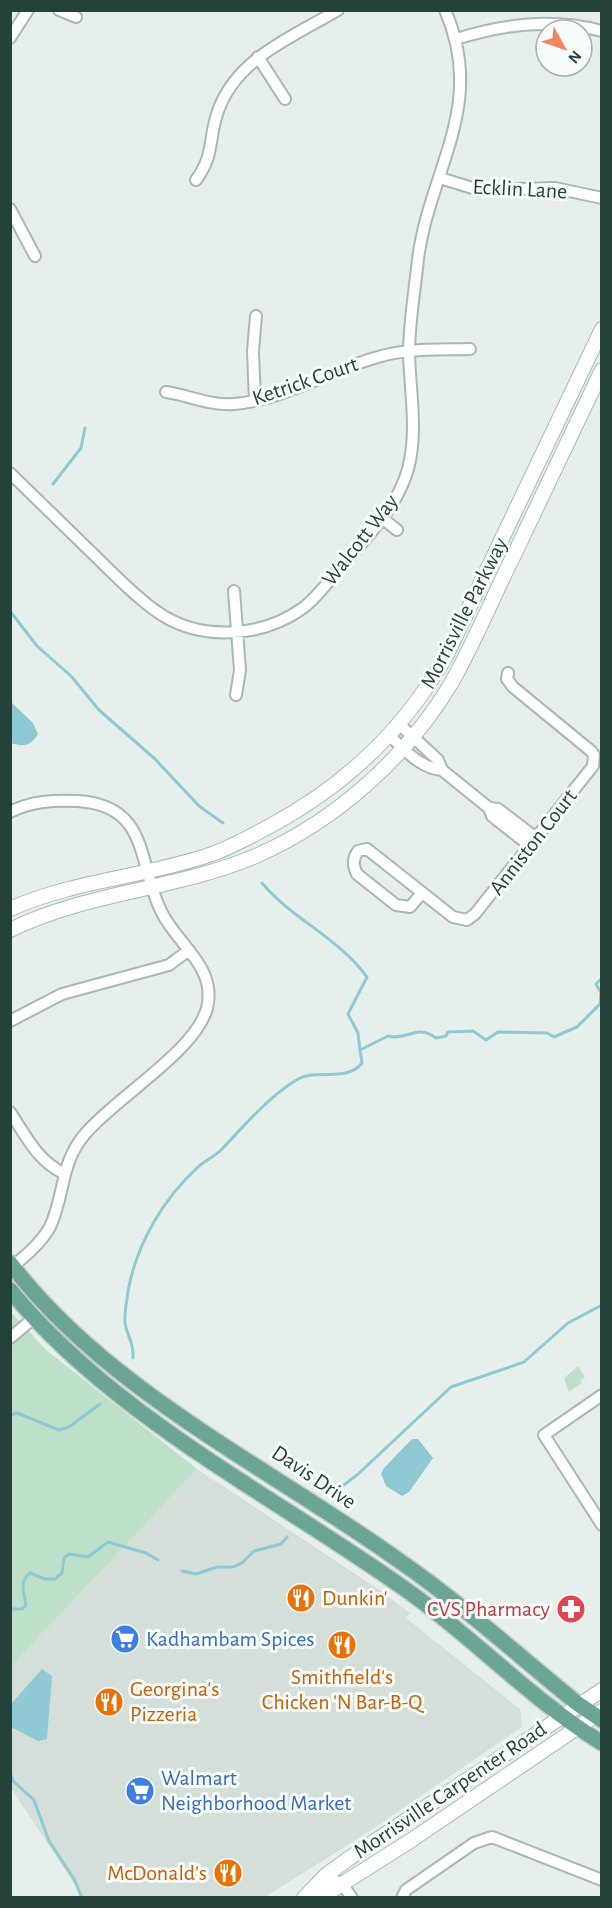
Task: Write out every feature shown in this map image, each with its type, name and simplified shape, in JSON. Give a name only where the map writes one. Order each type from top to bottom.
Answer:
[{"type":"main road","name":"Morrisville Parkway","points":[[10,909],[65,888],[213,854],[289,815],[345,778],[390,736],[427,689],[447,654],[602,329]]},
{"type":"main road","name":"Morrisville Parkway","points":[[10,930],[88,900],[152,887],[237,863],[280,844],[350,798],[403,748],[441,698],[465,657],[602,370]]},
{"type":"main road","name":"Davis Drive","points":[[12,1265],[60,1321],[112,1367],[402,1562],[578,1704],[599,1715]]},
{"type":"main road","name":"Davis Drive","points":[[10,1290],[65,1350],[109,1387],[220,1467],[414,1595],[561,1715],[602,1743]]},
{"type":"main road","name":"Morrisville Carpenter Road","points":[[304,1898],[326,1875],[561,1715],[602,1690]]},
{"type":"main road","name":"Morrisville Carpenter Road","points":[[323,1897],[599,1715]]},
{"type":"street","points":[[10,39],[28,10]]},
{"type":"street","points":[[59,10],[76,17]]},
{"type":"street","points":[[196,180],[208,164],[213,128],[221,103],[237,76],[258,57],[338,10]]},
{"type":"street","name":"Walcott Way","points":[[10,473],[157,612],[195,629],[238,632],[277,622],[309,602],[382,518],[400,488],[410,459],[412,434],[409,351],[421,239],[460,106],[456,39],[445,10]]},
{"type":"street","points":[[456,39],[492,28],[529,24],[575,26],[602,31]]},
{"type":"street","points":[[258,57],[285,99]]},
{"type":"street","name":"Ecklin Lane","points":[[440,178],[479,190],[555,188],[602,198]]},
{"type":"street","points":[[10,209],[35,256]]},
{"type":"street","points":[[255,400],[253,351],[256,316]]},
{"type":"street","name":"Ketrick Court","points":[[166,392],[222,404],[255,400],[361,362],[409,351],[470,349]]},
{"type":"street","points":[[382,518],[397,530]]},
{"type":"street","points":[[234,591],[240,669],[236,695]]},
{"type":"street","name":"Anniston Court","points":[[422,893],[410,908],[396,905],[357,874],[354,868],[355,855],[358,851],[367,849],[458,920],[467,920],[476,914],[594,761],[591,751],[513,687],[507,679],[508,673]]},
{"type":"street","points":[[400,724],[438,760],[442,770]]},
{"type":"street","points":[[390,736],[427,767],[442,770],[489,808],[498,809],[533,842]]},
{"type":"street","points":[[10,812],[44,801],[93,802],[108,806],[120,816],[134,834],[166,920],[199,961],[207,984],[207,1009],[197,1029],[85,1134],[69,1158],[63,1173],[49,1227],[35,1247],[12,1265]]},
{"type":"street","points":[[10,1021],[62,994],[169,965],[189,950]]},
{"type":"street","points":[[10,1112],[38,1156],[63,1173]]},
{"type":"street","points":[[10,1338],[34,1318]]},
{"type":"street","points":[[602,1395],[544,1435],[602,1525]]},
{"type":"street","points":[[402,1898],[406,1890],[474,1843],[492,1837],[602,1880]]},
{"type":"street","points":[[323,1897],[326,1875],[342,1884],[352,1898]]},
{"type":"shaded area","points":[[197,1469],[381,1591],[410,1613],[406,1618],[520,1709],[522,1727],[365,1834],[265,1897],[83,1897],[11,1788],[10,1666]]},
{"type":"green space","points":[[10,1311],[46,1350],[197,1469],[11,1666]]},
{"type":"green space","points":[[578,1366],[585,1377],[581,1380],[582,1383],[569,1392],[564,1378]]},
{"type":"water","points":[[11,702],[33,723],[38,734],[33,741],[27,744],[11,743]]},
{"type":"water","points":[[412,1439],[418,1439],[433,1458],[409,1492],[402,1496],[386,1486],[381,1474]]},
{"type":"water","points":[[42,1669],[52,1676],[47,1739],[38,1741],[11,1727],[11,1704]]},
{"type":"waterway","points":[[53,484],[81,448],[85,428]]},
{"type":"waterway","points":[[10,611],[37,646],[71,676],[99,710],[155,759],[199,806],[223,823]]},
{"type":"waterway","points":[[262,883],[287,907],[343,951],[367,977],[348,1014],[358,1033],[360,1050]]},
{"type":"waterway","points":[[133,1358],[125,1323],[125,1311],[132,1273],[153,1223],[186,1179],[221,1150],[277,1094],[306,1076],[340,1074],[355,1069],[362,1063],[360,1050],[388,1036],[423,1032],[436,1038],[446,1036],[448,1032],[473,1031],[486,1040],[498,1032],[547,1033],[554,1037],[577,1027],[600,1004],[601,993],[596,984],[602,978]]},
{"type":"waterway","points":[[333,1493],[357,1475],[451,1387],[524,1362],[568,1323],[602,1305]]},
{"type":"waterway","points":[[10,1415],[17,1413],[59,1430],[69,1427],[100,1404]]},
{"type":"waterway","points":[[182,1571],[196,1574],[217,1567],[233,1567],[242,1563],[254,1551],[281,1544],[287,1537]]},
{"type":"waterway","points":[[10,1609],[22,1609],[26,1605],[23,1588],[24,1580],[30,1573],[45,1579],[55,1579],[62,1573],[64,1558],[69,1554],[88,1557],[108,1542],[146,1553],[158,1560]]},
{"type":"waterway","points":[[10,1772],[13,1781],[34,1800],[49,1841],[74,1879],[82,1898]]},
{"type":"place","name":"Dunkin'","points":[[301,1598]]},
{"type":"place","name":"CVS Pharmacy","points":[[571,1609]]},
{"type":"place","name":"Kadhambam Spices","points":[[125,1639]]},
{"type":"place","name":"Smithfield's Chicken 'N Bar-B-Q","points":[[342,1645]]},
{"type":"place","name":"Georgina's Pizzeria","points":[[109,1702]]},
{"type":"place","name":"Walmart Neighborhood Market","points":[[140,1791]]},
{"type":"place","name":"McDonald's","points":[[228,1873]]}]
